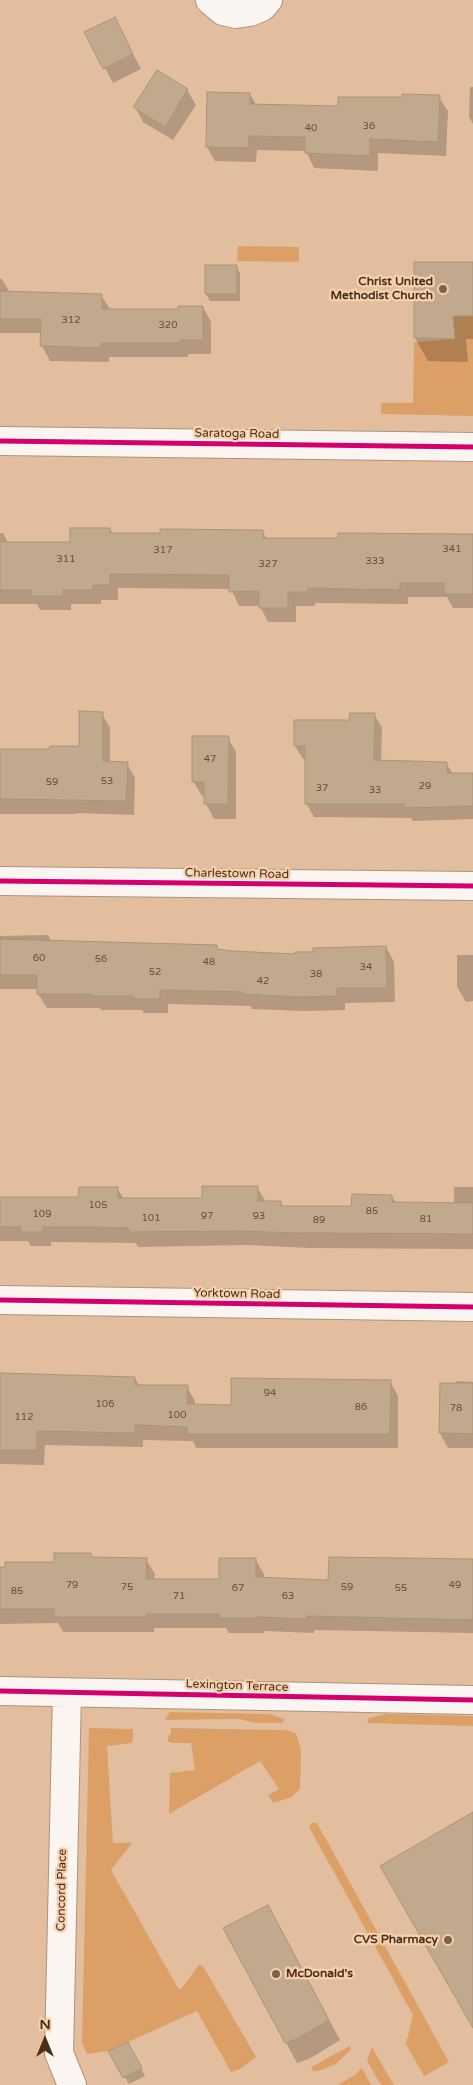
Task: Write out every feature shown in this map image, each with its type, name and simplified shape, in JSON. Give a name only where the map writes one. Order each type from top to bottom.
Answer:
[{"type":"street","points":[[210,0],[223,10],[236,14],[250,12],[262,7],[268,0]]},
{"type":"street","name":"Saratoga Road","points":[[0,441],[473,447]]},
{"type":"street","name":"Charlestown Road","points":[[0,881],[473,886]]},
{"type":"street","name":"Yorktown Road","points":[[0,1300],[473,1307]]},
{"type":"street","name":"Lexington Terrace","points":[[0,1691],[473,1700]]},
{"type":"street","name":"Concord Place","points":[[67,1692],[59,2053],[72,2085]]},
{"type":"shaded area","points":[[238,246],[299,247],[299,262],[237,261]]},
{"type":"shaded area","points":[[453,316],[473,316],[473,416],[381,414],[381,403],[413,403],[414,342],[455,339]]},
{"type":"shaded area","points":[[170,1712],[269,1714],[284,1719],[283,1723],[255,1723],[239,1719],[165,1720]]},
{"type":"shaded area","points":[[385,1714],[473,1716],[473,1726],[367,1723],[369,1718]]},
{"type":"shaded area","points":[[89,1728],[133,1729],[133,1741],[131,1743],[107,1746],[113,1843],[132,1843],[111,1870],[178,1988],[181,1989],[199,1965],[203,1966],[256,2057],[240,2069],[231,2072],[197,2011],[108,2051],[87,2054],[82,2043]]},
{"type":"shaded area","points":[[171,1728],[286,1730],[296,1733],[301,1750],[300,1789],[292,1797],[273,1803],[268,1795],[279,1789],[260,1761],[169,1814],[170,1773],[195,1770],[191,1743],[172,1743],[168,1741]]},
{"type":"shaded area","points":[[312,1823],[317,1823],[449,2062],[424,2076],[406,2044],[413,2015],[309,1827]]},
{"type":"shaded area","points":[[350,2046],[350,2051],[336,2064],[319,2071],[313,2071],[311,2067]]},
{"type":"shaded area","points":[[372,2047],[394,2085],[381,2085],[367,2061]]},
{"type":"shaded area","points":[[362,2068],[371,2085],[338,2085],[356,2074]]},
{"type":"building","points":[[115,17],[133,54],[103,69],[84,32]]},
{"type":"building","points":[[157,70],[188,89],[165,127],[133,107]]},
{"type":"building","points":[[207,92],[250,93],[250,104],[338,106],[338,97],[402,97],[402,94],[440,95],[438,142],[370,139],[370,156],[305,153],[305,137],[249,136],[248,148],[206,147]]},
{"type":"building","name":"Christ United Methodist Church","points":[[414,262],[473,262],[473,316],[453,316],[455,339],[414,338]]},
{"type":"building","points":[[205,265],[237,265],[237,294],[205,294]]},
{"type":"building","points":[[0,291],[102,294],[102,309],[178,309],[178,306],[203,306],[203,340],[180,340],[180,343],[101,343],[101,348],[40,346],[41,319],[0,319]]},
{"type":"building","points":[[70,528],[110,528],[110,533],[160,533],[160,529],[263,530],[263,538],[338,538],[338,533],[473,534],[473,594],[444,594],[444,583],[400,583],[400,590],[308,588],[308,592],[288,592],[288,608],[259,608],[259,591],[229,592],[229,575],[110,574],[110,585],[93,585],[93,590],[63,590],[63,596],[31,596],[31,590],[0,590],[0,542],[70,542]]},
{"type":"building","points":[[79,711],[103,712],[103,761],[128,762],[126,801],[0,799],[0,749],[49,749],[50,746],[79,746]]},
{"type":"building","points":[[350,713],[375,713],[374,760],[447,762],[447,773],[473,773],[473,806],[404,808],[404,804],[305,804],[305,746],[294,746],[294,720],[349,720]]},
{"type":"building","points":[[192,736],[229,736],[228,804],[204,804],[204,782],[192,782]]},
{"type":"building","points":[[0,939],[217,945],[217,949],[232,951],[295,954],[295,952],[313,952],[313,948],[386,946],[387,988],[337,988],[337,996],[296,997],[242,994],[243,992],[160,990],[160,999],[134,999],[134,996],[91,996],[91,994],[37,994],[37,975],[0,975]]},
{"type":"building","points":[[202,1186],[258,1186],[258,1201],[281,1201],[281,1206],[351,1206],[352,1194],[392,1195],[392,1202],[473,1203],[473,1234],[238,1231],[129,1232],[129,1228],[93,1227],[43,1227],[43,1232],[21,1232],[21,1227],[0,1227],[0,1197],[78,1197],[79,1187],[118,1187],[118,1198],[202,1198]]},
{"type":"building","points":[[0,1373],[135,1377],[135,1385],[188,1385],[187,1404],[231,1405],[231,1378],[391,1380],[390,1434],[187,1434],[187,1427],[135,1425],[135,1433],[37,1431],[37,1450],[0,1450]]},
{"type":"building","points":[[440,1383],[473,1383],[473,1434],[439,1433]]},
{"type":"building","points":[[54,1553],[91,1553],[91,1557],[147,1558],[146,1579],[219,1579],[219,1558],[256,1558],[256,1577],[328,1580],[329,1557],[473,1559],[473,1620],[307,1616],[307,1619],[219,1618],[219,1614],[146,1614],[146,1617],[54,1617],[54,1609],[0,1609],[0,1567],[5,1567],[5,1562],[54,1562]]},
{"type":"building","name":"CVS Pharmacy","points":[[473,1812],[473,2028],[380,1866]]},
{"type":"building","name":"McDonald's","points":[[268,1905],[329,2020],[297,2039],[285,2043],[223,1928]]},
{"type":"building","points":[[128,2042],[142,2068],[123,2078],[108,2051]]},
{"type":"cycle path","points":[[0,441],[473,447]]},
{"type":"cycle path","points":[[0,881],[473,886]]},
{"type":"cycle path","points":[[0,1300],[473,1307]]},
{"type":"cycle path","points":[[0,1691],[473,1700]]},
{"type":"place","name":"Christ United Methodist Church","points":[[443,289]]},
{"type":"place","name":"CVS Pharmacy","points":[[448,1940]]},
{"type":"place","name":"McDonald's","points":[[276,1974]]}]
